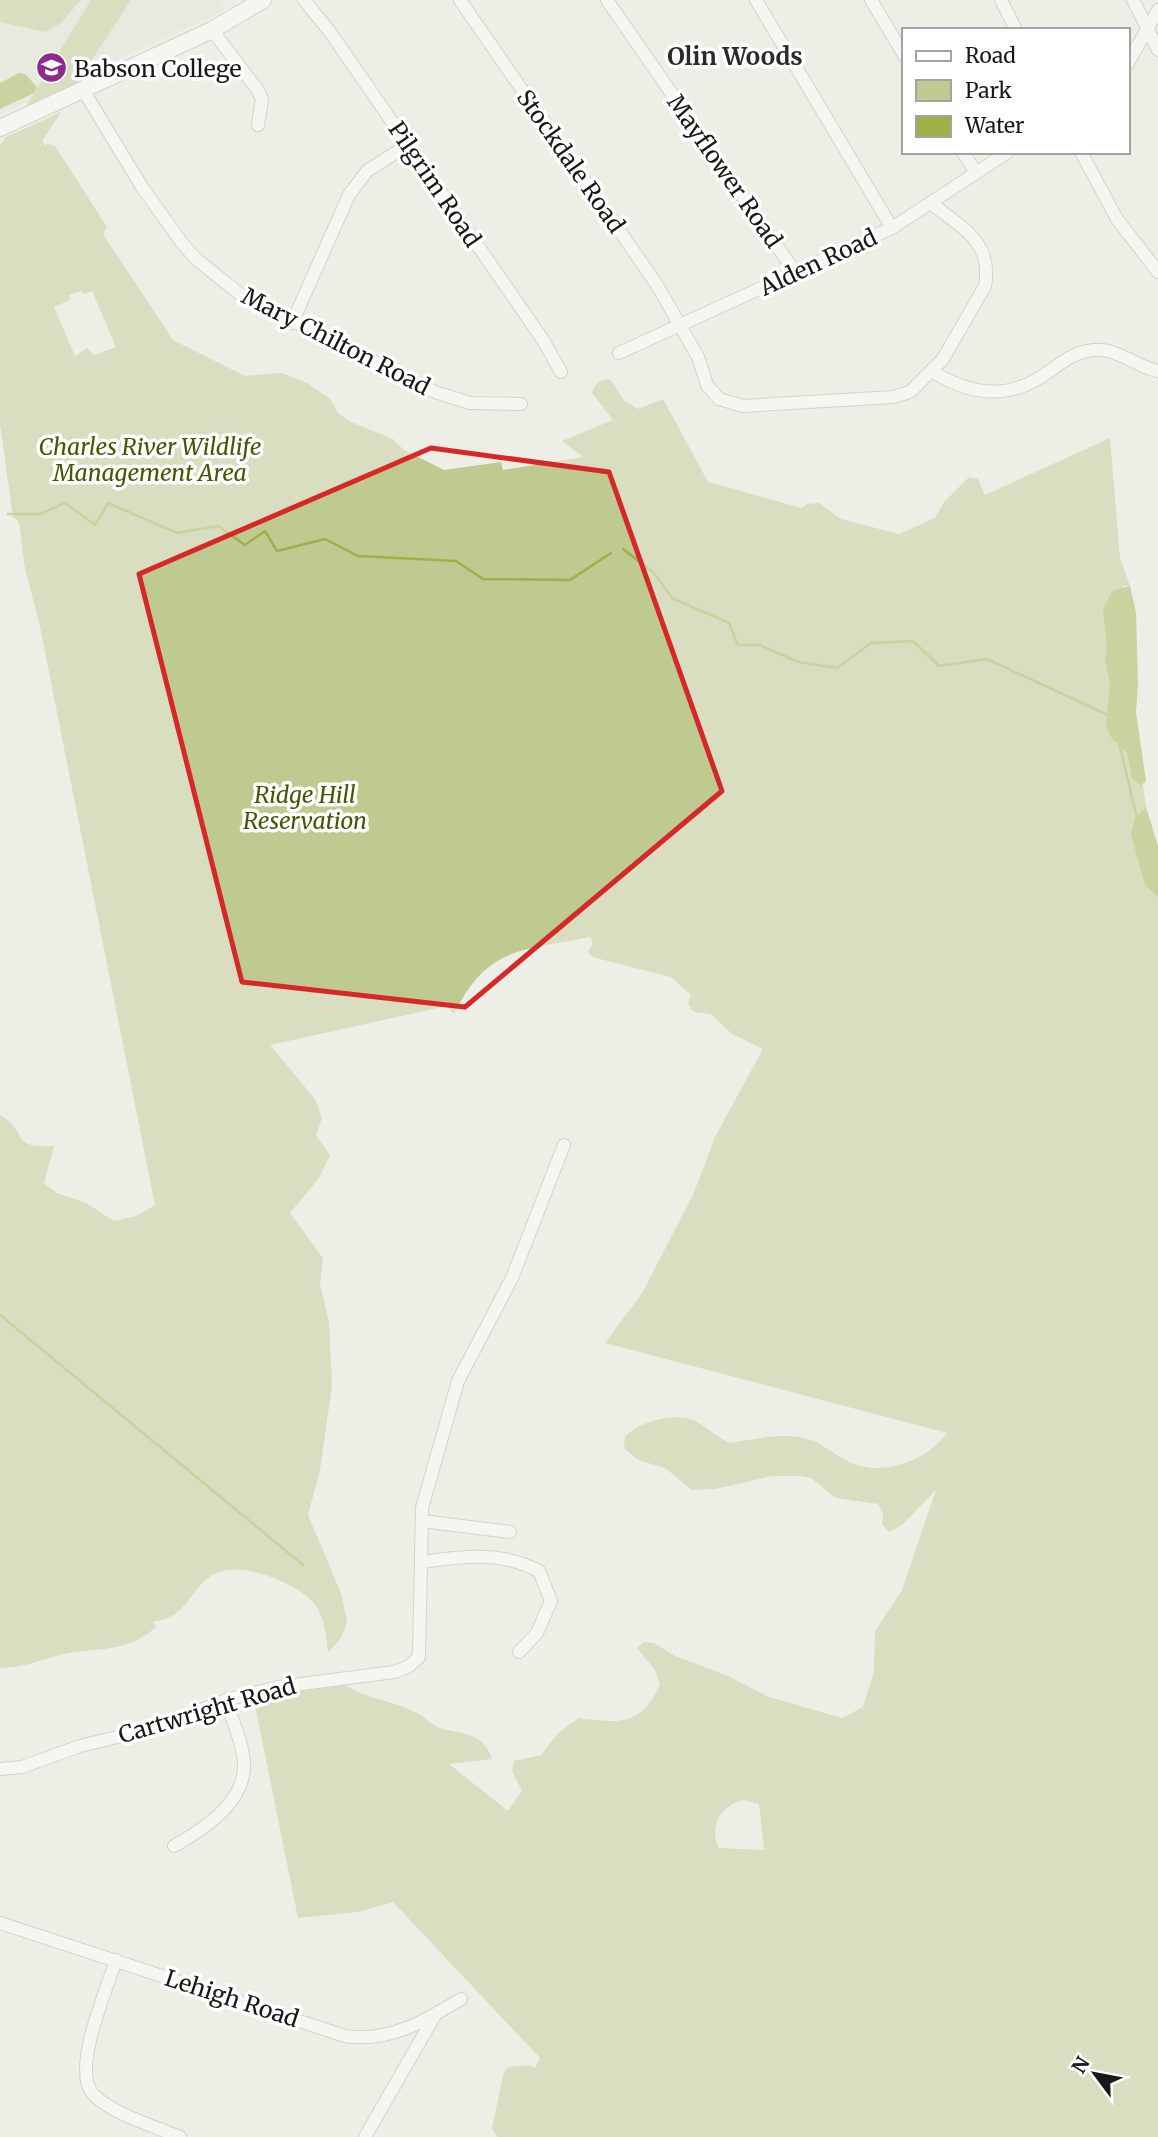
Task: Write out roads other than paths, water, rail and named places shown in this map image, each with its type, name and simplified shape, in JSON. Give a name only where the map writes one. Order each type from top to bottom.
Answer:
[{"type":"main road","points":[[0,128],[212,30],[263,0]]},
{"type":"street","name":"Pilgrim Road","points":[[304,0],[409,144],[543,340],[561,372]]},
{"type":"street","name":"Stockdale Road","points":[[460,0],[657,285],[698,356],[707,385],[719,399],[743,406],[893,397],[910,392],[933,372]]},
{"type":"street","name":"Mayflower Road","points":[[607,0],[795,272]]},
{"type":"street","points":[[756,0],[892,228]]},
{"type":"street","points":[[871,0],[902,52]]},
{"type":"street","points":[[1001,0],[1015,28]]},
{"type":"street","points":[[1133,0],[1158,50]]},
{"type":"street","points":[[1130,60],[1158,10]]},
{"type":"street","points":[[212,30],[262,99],[258,125]]},
{"type":"street","name":"Mary Chilton Road","points":[[83,90],[142,187],[182,243],[242,295],[292,323],[455,400],[497,405],[521,404]]},
{"type":"street","points":[[292,323],[349,195],[367,171],[409,144]]},
{"type":"street","points":[[964,154],[976,173]]},
{"type":"street","name":"Alden Road","points":[[619,353],[892,228],[1005,154]]},
{"type":"street","points":[[1082,154],[1117,219],[1158,272]]},
{"type":"street","points":[[932,204],[973,237],[984,251],[988,262],[985,286],[933,372],[964,387],[1005,393],[1036,380],[1075,355],[1087,351],[1108,350],[1158,371]]},
{"type":"street","name":"Cartwright Road","points":[[0,1769],[22,1768],[80,1746],[155,1728],[226,1700],[303,1682],[394,1672],[408,1667],[419,1657],[422,1508],[458,1381],[512,1278],[564,1145]]},
{"type":"street","points":[[422,1521],[510,1532]]},
{"type":"street","points":[[422,1562],[459,1557],[507,1557],[539,1571],[551,1601],[537,1633],[519,1652]]},
{"type":"street","points":[[174,1846],[204,1827],[239,1788],[244,1759],[226,1700]]},
{"type":"street","name":"Lehigh Road","points":[[0,1923],[345,2036],[367,2039],[388,2036],[435,2015],[461,1999]]},
{"type":"street","points":[[116,1960],[86,2054],[84,2075],[91,2092],[102,2102],[180,2137]]},
{"type":"street","points":[[365,2137],[435,2015]]},
{"type":"water","points":[[19,73],[25,74],[37,87],[34,93],[0,109],[0,83]]},
{"type":"water","points":[[1130,586],[1136,612],[1136,712],[1146,781],[1141,786],[1132,778],[1127,752],[1112,739],[1106,727],[1110,682],[1105,659],[1107,647],[1103,610],[1112,591]]},
{"type":"water","points":[[1146,807],[1158,846],[1158,897],[1145,885],[1131,834],[1135,818]]},
{"type":"waterway","points":[[8,514],[40,514],[65,503],[95,525],[108,503],[177,533],[218,526],[245,545],[265,531],[277,551],[325,539],[358,556],[456,561],[483,579],[570,580],[611,553]]},
{"type":"waterway","points":[[623,549],[654,573],[672,598],[729,623],[738,645],[760,645],[798,662],[837,668],[871,643],[913,641],[939,666],[987,659],[1108,715]]},
{"type":"waterway","points":[[1118,739],[1137,818]]},
{"type":"waterway","points":[[0,1315],[303,1565]]},
{"type":"place","name":"Babson College","points":[[51,68]]},
{"type":"district","name":"Olin Woods","points":[[735,56]]},
{"type":"park label","name":"Charles River Wildlife Management Area","points":[[150,459]]},
{"type":"park label","name":"Ridge Hill Reservation","points":[[305,807]]}]
